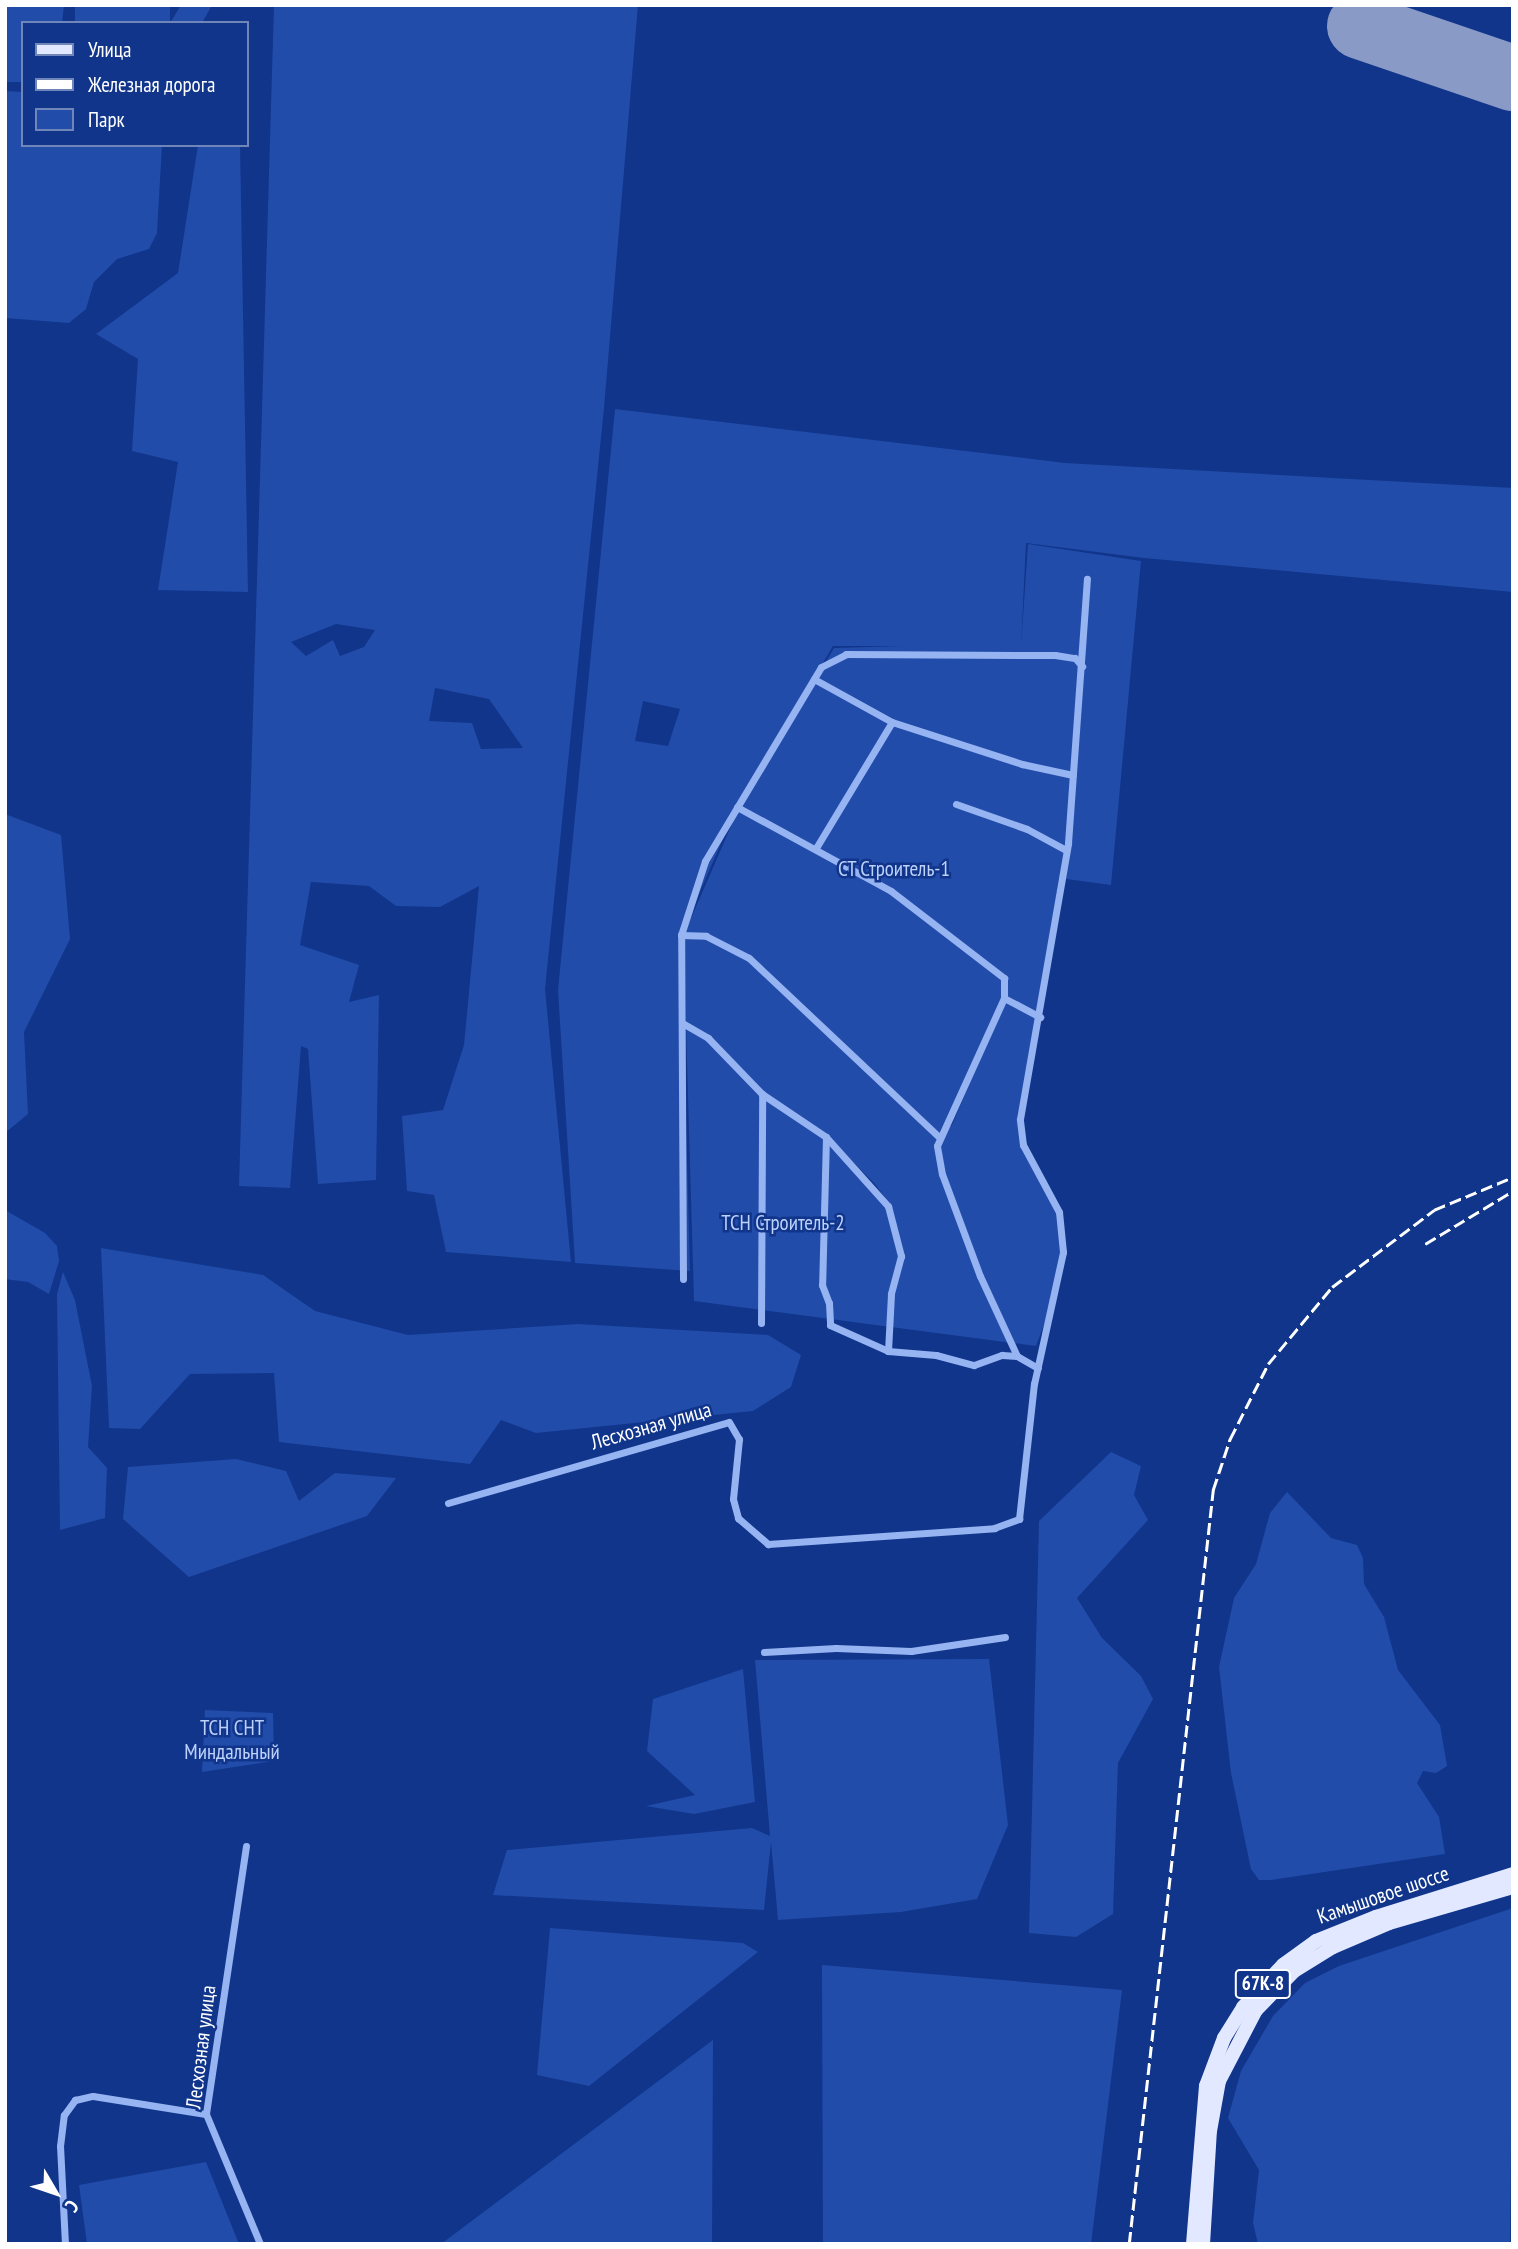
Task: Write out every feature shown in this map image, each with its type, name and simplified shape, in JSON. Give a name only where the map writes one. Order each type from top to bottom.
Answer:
[{"type":"main road","name":"Камышовое шоссе","points":[[1193,2244],[1206,2086],[1224,2038],[1243,2007],[1283,1965],[1316,1941],[1376,1917],[1513,1874]]},
{"type":"main road","name":"Камышовое шоссе","points":[[1203,2244],[1210,2131],[1219,2081],[1256,2010],[1294,1971],[1342,1942],[1389,1923],[1513,1887]]},
{"type":"street","points":[[825,1137],[822,1285],[829,1303],[830,1325],[888,1351],[936,1355],[974,1365],[1002,1355],[1017,1356],[1038,1368],[1063,1252],[1059,1212],[1023,1145],[1021,1131],[1066,850],[1087,579]]},
{"type":"street","points":[[683,1279],[684,1024],[681,935],[705,861],[814,679],[828,661],[846,654],[1055,655],[1075,658],[1082,667]]},
{"type":"street","points":[[814,679],[892,722],[1022,764],[1073,775]]},
{"type":"street","points":[[816,848],[892,722]]},
{"type":"street","points":[[956,804],[1027,829],[1066,850]]},
{"type":"street","points":[[737,807],[891,891],[994,967],[1008,985],[951,1123],[938,1136]]},
{"type":"street","points":[[681,935],[706,936],[749,958],[938,1136],[942,1174],[1017,1356]]},
{"type":"street","points":[[1004,998],[1040,1017]]},
{"type":"street","points":[[684,1024],[708,1038],[762,1094],[825,1137],[873,1185],[898,1230],[901,1256],[891,1294],[888,1351]]},
{"type":"street","points":[[761,1323],[762,1094]]},
{"type":"street","name":"Лесхозная улица","points":[[448,1503],[729,1422],[739,1439],[733,1499],[738,1518],[768,1544],[994,1528],[1019,1519],[1038,1368]]},
{"type":"street","points":[[764,1653],[836,1648],[911,1651],[1006,1637]]},
{"type":"street","name":"Лесхозная улица","points":[[246,1846],[206,2114],[260,2244]]},
{"type":"street","points":[[65,2244],[60,2146],[64,2115],[75,2100],[93,2096],[206,2114]]},
{"type":"green space","points":[[5,5],[64,5],[62,21],[21,21],[21,82],[5,82]]},
{"type":"green space","points":[[75,5],[170,5],[170,21],[75,21]]},
{"type":"green space","points":[[181,5],[212,5],[203,21],[171,21]]},
{"type":"green space","points":[[274,5],[638,5],[604,408],[545,989],[571,1262],[446,1252],[434,1195],[407,1191],[402,1116],[443,1110],[464,1045],[479,886],[440,907],[396,906],[369,886],[311,882],[300,945],[359,965],[349,1002],[379,995],[376,1180],[318,1184],[308,1049],[301,1046],[290,1188],[239,1186]],"holes":[[[336,624],[375,630],[364,647],[340,656],[333,640],[306,656],[291,642]],[[435,688],[489,699],[523,748],[481,749],[472,723],[429,721]]]},
{"type":"green space","points":[[5,91],[21,92],[21,147],[162,147],[157,233],[149,249],[117,259],[94,282],[86,309],[69,323],[5,318]]},
{"type":"green space","points":[[198,147],[240,147],[248,592],[158,590],[178,462],[132,451],[138,359],[96,334],[178,273]]},
{"type":"green space","points":[[615,409],[1065,463],[1513,488],[1513,592],[1144,558],[1026,543],[1021,646],[1028,544],[1141,561],[1111,885],[1059,878],[1037,1013],[1003,995],[935,1145],[940,1176],[962,1232],[944,1174],[940,1137],[952,1125],[1005,1000],[1037,1017],[1018,1119],[1021,1146],[1057,1211],[1062,1252],[1056,1293],[1036,1346],[694,1301],[686,1027],[706,1039],[760,1094],[823,1138],[871,1185],[886,1205],[896,1230],[898,1258],[904,1256],[890,1204],[874,1183],[826,1135],[762,1091],[709,1036],[686,1022],[685,932],[738,810],[834,648],[903,646],[833,646],[737,807],[681,935],[690,1271],[575,1263],[558,990]],"holes":[[[643,701],[680,709],[668,746],[635,741]]]},
{"type":"green space","points":[[5,814],[61,835],[70,939],[24,1032],[28,1114],[5,1133]]},
{"type":"green space","points":[[5,1210],[45,1233],[57,1246],[59,1261],[49,1294],[28,1282],[5,1279]]},
{"type":"green space","points":[[101,1248],[263,1275],[315,1311],[408,1335],[578,1324],[768,1335],[801,1355],[791,1387],[753,1411],[536,1433],[501,1420],[470,1464],[279,1442],[274,1373],[190,1374],[140,1429],[109,1428]]},
{"type":"green space","points":[[63,1272],[75,1300],[92,1386],[88,1447],[107,1468],[105,1518],[60,1530],[57,1294]]},
{"type":"green space","points":[[1111,1452],[1141,1466],[1134,1495],[1148,1520],[1077,1598],[1102,1638],[1141,1676],[1153,1699],[1118,1763],[1113,1914],[1076,1937],[1029,1933],[1039,1521]]},
{"type":"green space","points":[[236,1459],[286,1471],[299,1501],[335,1473],[396,1478],[367,1516],[189,1577],[123,1519],[128,1467]]},
{"type":"green space","points":[[1287,1492],[1331,1538],[1357,1545],[1363,1558],[1364,1584],[1384,1617],[1398,1670],[1440,1725],[1447,1766],[1436,1773],[1423,1771],[1417,1783],[1439,1817],[1445,1854],[1271,1880],[1259,1880],[1251,1869],[1231,1773],[1219,1667],[1234,1598],[1256,1564],[1270,1513]]},
{"type":"green space","points":[[989,1659],[1008,1825],[977,1899],[901,1912],[778,1920],[771,1842],[764,1910],[493,1895],[507,1850],[752,1828],[770,1836],[755,1660]]},
{"type":"green space","points":[[743,1669],[755,1802],[694,1814],[646,1806],[695,1795],[647,1751],[653,1699]]},
{"type":"green space","name":"ТСН СНТ Миндальный","points":[[205,1710],[273,1713],[274,1761],[202,1772]]},
{"type":"green space","points":[[1513,1908],[1510,2244],[1258,2244],[1253,2223],[1259,2170],[1228,2118],[1241,2071],[1273,2016],[1305,1983],[1339,1966]]},
{"type":"green space","points":[[550,1928],[743,1943],[758,1952],[589,2086],[537,2075]]},
{"type":"green space","points":[[822,1965],[1122,1990],[1091,2244],[823,2244]]},
{"type":"green space","points":[[713,2040],[712,2244],[441,2244]]},
{"type":"green space","points":[[206,2162],[239,2244],[87,2244],[79,2185]]},
{"type":"runway","points":[[1360,26],[1513,78]]},
{"type":"railway","points":[[1129,2244],[1213,1490],[1230,1439],[1268,1364],[1332,1287],[1434,1210],[1513,1177]]},
{"type":"railway","points":[[1425,1244],[1513,1191]]},
{"type":"park label","name":"СТ Строитель-1","points":[[894,869]]},
{"type":"park label","name":"ТСН Строитель-2","points":[[783,1223]]}]
